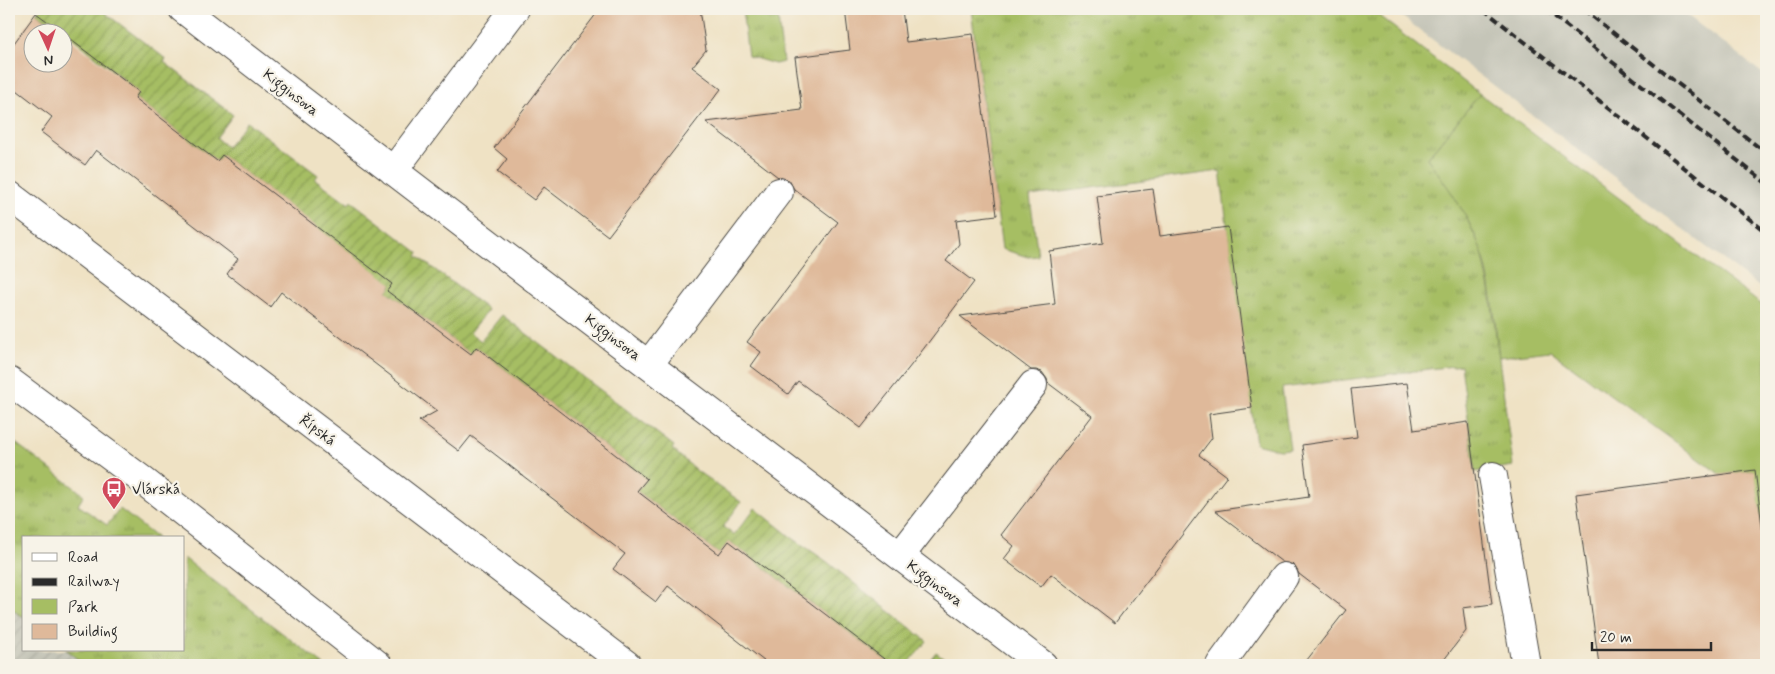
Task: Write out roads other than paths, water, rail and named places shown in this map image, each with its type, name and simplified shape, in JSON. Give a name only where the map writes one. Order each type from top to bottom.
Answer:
[{"type":"street","name":"Kigginsova","points":[[184,9],[393,171],[1042,665]]},
{"type":"street","points":[[393,171],[515,9]]},
{"type":"street","points":[[649,364],[779,192]]},
{"type":"street","name":"Řípská","points":[[9,195],[628,665]]},
{"type":"street","points":[[9,381],[141,479],[378,665]]},
{"type":"street","points":[[900,556],[1033,385]]},
{"type":"street","points":[[1493,476],[1526,665]]},
{"type":"street","points":[[1220,665],[1284,577]]},
{"type":"railway","points":[[1483,9],[1766,232]]},
{"type":"railway","points":[[1545,9],[1766,183]]},
{"type":"railway","points":[[1583,9],[1766,153]]},
{"type":"place","name":"Vlárská","points":[[114,510]]}]
